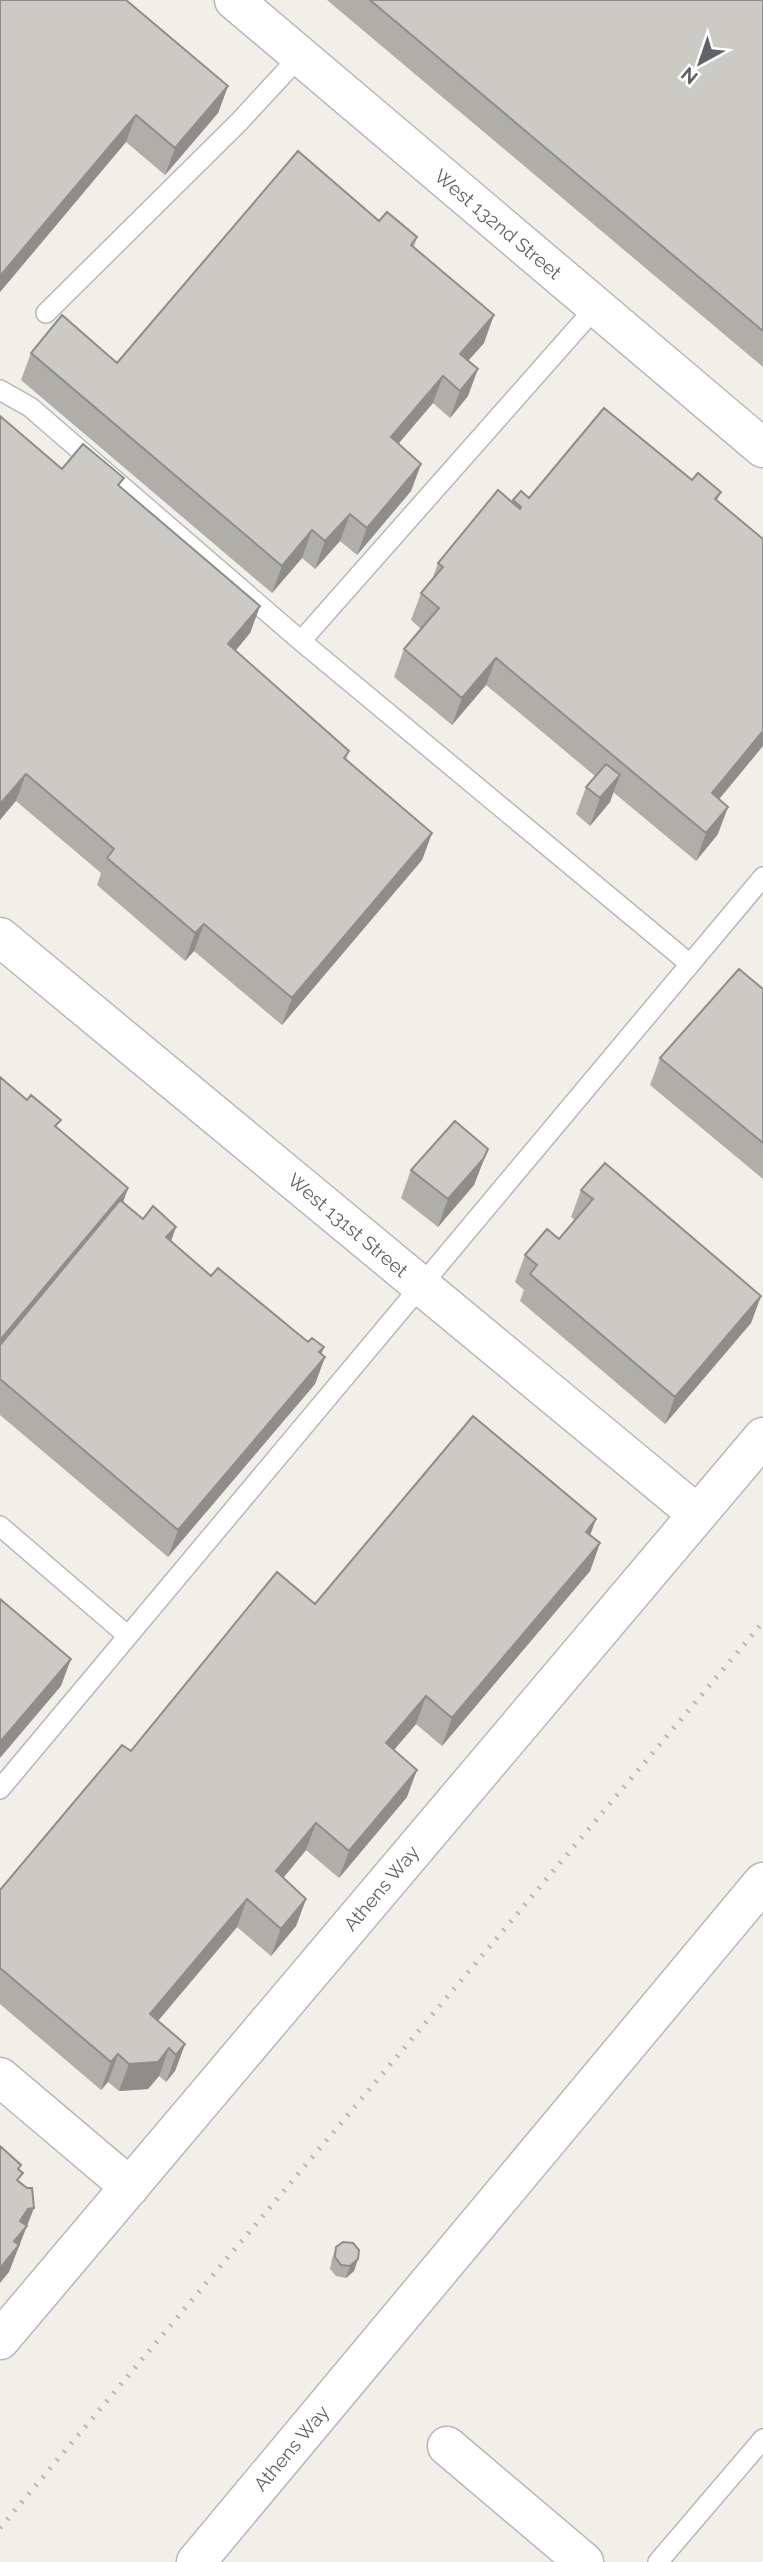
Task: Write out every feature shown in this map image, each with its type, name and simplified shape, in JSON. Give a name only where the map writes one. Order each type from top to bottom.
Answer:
[{"type":"street","name":"West 132nd Street","points":[[234,0],[763,449]]},
{"type":"street","name":"West 131st Street","points":[[0,937],[697,1514]]},
{"type":"street","name":"Athens Way","points":[[0,2340],[763,1437]]},
{"type":"street","name":"Athens Way","points":[[196,2562],[763,1882]]},
{"type":"street","points":[[0,2077],[130,2188]]},
{"type":"street","points":[[447,2446],[584,2562]]},
{"type":"lane","points":[[46,313],[239,122],[300,56]]},
{"type":"lane","points":[[301,641],[597,307]]},
{"type":"lane","points":[[0,390],[30,407],[301,641],[690,964]]},
{"type":"lane","points":[[0,1789],[763,877]]},
{"type":"lane","points":[[0,1526],[128,1636]]},
{"type":"lane","points":[[658,2562],[763,2439]]},
{"type":"building","points":[[0,0],[126,0],[228,86],[175,148],[136,115],[0,276]]},
{"type":"building","points":[[370,0],[763,0],[763,331]]},
{"type":"building","points":[[298,151],[379,221],[387,212],[417,237],[411,245],[494,315],[460,354],[478,369],[460,391],[443,376],[391,437],[421,464],[367,528],[350,514],[325,541],[312,530],[282,566],[31,353],[62,315],[117,363]]},
{"type":"building","points":[[604,408],[692,480],[698,473],[721,492],[715,499],[763,539],[763,731],[712,793],[728,807],[706,833],[496,658],[462,698],[404,649],[439,608],[421,593],[443,567],[438,563],[498,490],[520,509],[513,500],[521,491],[529,498]]},
{"type":"building","points":[[0,416],[62,469],[83,444],[124,478],[118,485],[260,606],[228,644],[349,751],[344,758],[432,833],[292,998],[204,924],[195,933],[107,858],[114,849],[26,774],[0,804]]},
{"type":"building","points":[[606,764],[620,775],[600,798],[586,787]]},
{"type":"building","points":[[739,969],[763,989],[763,1143],[660,1058]]},
{"type":"building","points":[[0,1077],[27,1100],[31,1095],[61,1120],[55,1126],[128,1188],[0,1340]]},
{"type":"building","points":[[455,1121],[488,1149],[484,1158],[448,1199],[411,1170]]},
{"type":"building","points":[[605,1163],[761,1296],[675,1397],[530,1274],[537,1265],[525,1255],[547,1229],[559,1239],[593,1199],[581,1190]]},
{"type":"building","points":[[120,1200],[143,1219],[153,1206],[176,1227],[166,1237],[211,1276],[218,1268],[308,1342],[312,1338],[324,1347],[319,1352],[325,1357],[178,1530],[0,1379],[0,1345]]},
{"type":"building","points":[[473,1416],[596,1519],[586,1532],[600,1543],[452,1718],[426,1696],[386,1743],[417,1770],[349,1851],[316,1823],[276,1871],[306,1899],[281,1929],[247,1899],[150,2014],[185,2044],[176,2055],[169,2048],[158,2062],[129,2064],[118,2054],[111,2062],[0,1968],[0,1890],[122,1745],[131,1751],[277,1572],[315,1604]]},
{"type":"building","points":[[0,1599],[71,1659],[0,1742]]},
{"type":"building","points":[[0,2146],[21,2165],[18,2169],[23,2173],[17,2180],[27,2188],[32,2188],[34,2208],[28,2209],[20,2221],[27,2226],[14,2241],[19,2245],[0,2268]]},
{"type":"building","points":[[343,2242],[353,2243],[359,2250],[358,2259],[350,2266],[341,2265],[335,2257],[336,2247]]},
{"type":"railway","points":[[0,2528],[763,1622]]}]
